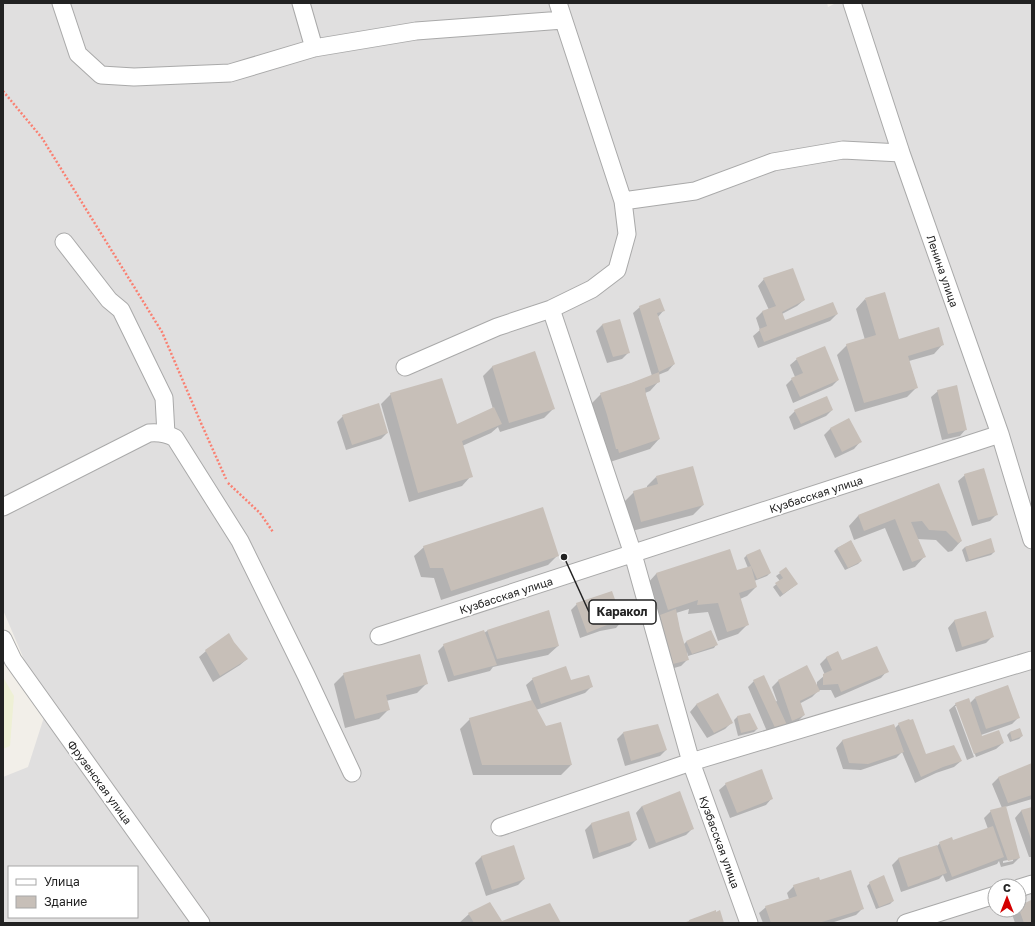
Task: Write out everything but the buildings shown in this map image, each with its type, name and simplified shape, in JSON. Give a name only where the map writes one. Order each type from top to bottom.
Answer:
[{"type":"street","points":[[61,3],[78,54],[101,75],[134,77],[230,73],[314,48],[416,31],[563,20]]},
{"type":"street","points":[[301,3],[314,48]]},
{"type":"street","points":[[405,367],[497,327],[551,309],[592,289],[618,270],[627,234],[623,201],[558,3]]},
{"type":"street","name":"Ленина улица","points":[[852,3],[901,153],[1000,434],[1032,540]]},
{"type":"street","points":[[623,201],[695,191],[773,162],[835,151],[843,150],[901,153]]},
{"type":"street","points":[[64,242],[109,300],[121,310],[164,398],[166,434]]},
{"type":"street","name":"Кузбасская улица","points":[[551,309],[633,554],[691,762],[749,923]]},
{"type":"street","points":[[3,507],[150,433],[156,432],[175,438],[240,541],[352,773]]},
{"type":"street","name":"Кузбасская улица","points":[[379,636],[1000,434]]},
{"type":"street","name":"Фрузенская улица","points":[[3,639],[13,660],[201,923]]},
{"type":"street","points":[[500,827],[691,762],[1032,660]]},
{"type":"street","points":[[906,923],[987,898]]},
{"type":"shaded area","points":[[3,3],[827,3],[828,7],[836,3],[1032,3],[1032,923],[3,923],[3,777],[28,767],[46,711],[3,610]]},
{"type":"green space","points":[[3,677],[14,696],[10,746],[3,749]]},
{"type":"place","name":"Каракол","points":[[564,557]]}]
